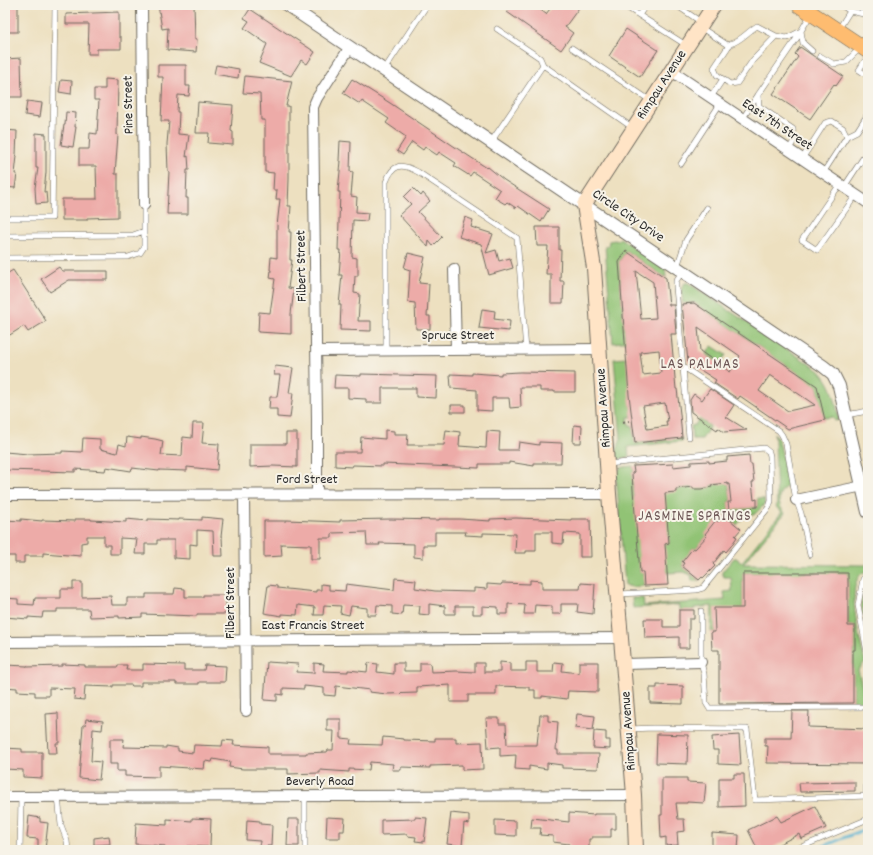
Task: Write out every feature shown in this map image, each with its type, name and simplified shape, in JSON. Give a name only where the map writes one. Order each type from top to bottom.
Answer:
[{"type":"main road","name":"Rimpau Avenue","points":[[636,850],[634,795],[609,494],[594,268],[584,205],[670,70],[714,5]]},
{"type":"main road","points":[[805,9],[866,51]]},
{"type":"street","name":"Pine Street","points":[[142,5],[144,205]]},
{"type":"street","name":"Circle City Drive","points":[[295,7],[350,48],[680,269],[833,374],[839,386],[868,512]]},
{"type":"street","name":"Filbert Street","points":[[317,494],[317,351],[313,107],[316,98],[350,48]]},
{"type":"street","name":"East 7th Street","points":[[670,70],[868,203]]},
{"type":"street","points":[[454,269],[456,350]]},
{"type":"street","name":"Spruce Street","points":[[317,351],[600,349]]},
{"type":"street","points":[[796,500],[863,486]]},
{"type":"street","name":"Filbert Street","points":[[244,494],[246,711]]},
{"type":"street","name":"Ford Street","points":[[5,495],[609,494]]},
{"type":"street","name":"East Francis Street","points":[[5,642],[621,638]]},
{"type":"street","points":[[624,664],[701,662]]},
{"type":"street","name":"Beverly Road","points":[[5,797],[634,795]]},
{"type":"lane","points":[[5,218],[52,218],[55,5]]},
{"type":"lane","points":[[623,5],[687,46]]},
{"type":"lane","points":[[639,15],[646,5]]},
{"type":"lane","points":[[676,5],[729,46]]},
{"type":"lane","points":[[841,5],[850,11],[868,14]]},
{"type":"lane","points":[[384,70],[425,7]]},
{"type":"lane","points":[[805,9],[801,32],[803,43],[812,51]]},
{"type":"lane","points":[[838,31],[850,11]]},
{"type":"lane","points":[[776,36],[753,60],[738,83],[730,84],[717,75],[714,68],[730,44],[739,41],[746,33],[757,26],[776,36],[786,38],[801,32]]},
{"type":"lane","points":[[497,29],[540,58],[543,65],[634,128]]},
{"type":"lane","points":[[743,118],[801,32]]},
{"type":"lane","points":[[572,48],[651,101]]},
{"type":"lane","points":[[820,56],[834,64],[846,62],[866,51]]},
{"type":"lane","points":[[866,51],[859,70],[868,76]]},
{"type":"lane","points":[[490,142],[543,65]]},
{"type":"lane","points":[[711,97],[723,79]]},
{"type":"lane","points":[[758,95],[759,106],[793,129],[794,142],[789,150]]},
{"type":"lane","points":[[681,164],[720,104]]},
{"type":"lane","points":[[823,173],[847,136],[857,131],[868,114]]},
{"type":"lane","points":[[802,159],[825,123],[832,121],[843,128],[847,136]]},
{"type":"lane","points":[[856,195],[817,250],[802,240],[867,152]]},
{"type":"lane","points":[[386,350],[386,182],[390,172],[397,166],[409,167],[418,172],[518,238],[526,350]]},
{"type":"lane","points":[[5,258],[128,257],[140,253],[144,247],[144,205]]},
{"type":"lane","points":[[689,437],[676,281],[686,240],[707,208]]},
{"type":"lane","points":[[5,236],[133,234],[144,231]]},
{"type":"lane","points":[[682,366],[782,435],[786,444],[796,500],[801,513],[810,555]]},
{"type":"lane","points":[[846,415],[868,411]]},
{"type":"lane","points":[[607,464],[764,448],[769,452],[770,456],[771,501],[769,507],[702,588],[696,590],[618,594]]},
{"type":"lane","points":[[868,575],[863,579],[858,605],[868,657]]},
{"type":"lane","points":[[701,611],[701,662],[704,674],[706,703],[709,708],[868,707]]},
{"type":"lane","points":[[629,729],[747,729],[755,800],[867,796],[866,772],[868,770]]},
{"type":"lane","points":[[305,796],[305,850]]},
{"type":"lane","points":[[20,850],[21,797]]},
{"type":"lane","points":[[58,797],[61,825],[67,841],[68,850]]},
{"type":"lane","points":[[794,850],[868,819]]},
{"type":"lane","points":[[683,850],[697,848]]},
{"type":"path","points":[[622,422],[628,421]]},
{"type":"green space","points":[[620,238],[665,268],[666,278],[626,251],[619,262],[625,338],[671,334],[671,336],[613,343],[605,246],[608,246],[609,241],[617,241]]},
{"type":"green space","points":[[685,283],[688,283],[820,371],[831,388],[839,420],[835,421],[833,417],[824,418],[817,386],[766,352],[742,383],[764,350],[695,303],[683,304],[681,288]]},
{"type":"green space","points":[[712,346],[726,355],[720,363],[706,354]]},
{"type":"green space","points":[[627,358],[632,417],[628,417],[629,425],[632,425],[635,443],[682,438],[682,441],[628,447],[629,458],[619,459],[615,457],[621,438],[614,359]]},
{"type":"green space","points":[[699,419],[710,426],[702,439],[692,439],[691,426],[695,425]]},
{"type":"green space","points":[[774,433],[779,441],[789,485],[782,490],[779,498],[780,506],[785,513],[743,564],[868,565],[868,571],[861,574],[856,583],[854,605],[865,662],[858,670],[865,698],[868,699],[868,703],[853,703],[853,650],[855,650],[855,626],[848,626],[848,573],[828,573],[829,628],[820,623],[820,573],[800,573],[801,629],[763,628],[762,573],[743,573],[743,628],[715,608],[715,632],[711,632],[712,606],[694,608],[694,610],[679,610],[679,605],[633,608],[632,598],[643,598],[644,606],[725,600],[724,592],[732,591],[731,577],[724,577],[722,572],[734,558],[742,562],[782,512],[776,507]]},
{"type":"green space","points":[[727,461],[727,484],[729,484],[731,502],[728,502],[729,510],[757,507],[757,499],[764,499],[765,504],[755,514],[747,512],[737,525],[724,515],[718,522],[716,520],[707,536],[695,549],[693,548],[689,553],[694,558],[687,556],[683,561],[684,563],[682,566],[700,581],[692,581],[691,575],[684,572],[667,573],[663,544],[669,543],[668,532],[640,565],[640,572],[643,572],[644,586],[632,587],[625,585],[616,473],[619,469],[633,466],[634,472],[632,473],[635,483],[632,483],[634,500],[663,519],[667,519],[666,507],[659,507],[661,491],[693,487],[694,489],[711,487],[711,485],[720,484],[718,462]]},
{"type":"green space","points":[[868,580],[868,617],[862,613],[863,609],[861,604]]},
{"type":"building","points":[[5,5],[18,5],[18,32],[5,32]]},
{"type":"building","points":[[158,5],[194,5],[195,39],[197,39],[196,52],[167,50],[168,28],[162,29]]},
{"type":"building","points":[[512,5],[534,5],[546,14],[553,5],[581,5],[565,27],[573,33],[561,50],[507,12]]},
{"type":"building","points":[[250,9],[315,52],[307,64],[301,60],[291,76],[259,63],[267,44],[244,28],[249,21],[244,18]]},
{"type":"building","points":[[119,12],[119,37],[121,37],[121,49],[97,49],[97,54],[88,54],[89,24],[66,24],[66,14]]},
{"type":"building","points":[[626,29],[658,50],[640,77],[609,56]]},
{"type":"building","points":[[800,47],[843,76],[836,86],[834,84],[810,119],[773,94],[798,57],[795,54]]},
{"type":"building","points":[[21,58],[22,97],[5,97],[5,59]]},
{"type":"building","points":[[158,65],[186,65],[186,86],[190,86],[189,96],[178,95],[177,112],[179,112],[178,134],[189,135],[186,157],[188,156],[189,170],[187,170],[186,198],[188,198],[188,214],[167,214],[169,171],[167,144],[169,121],[161,121],[163,77],[158,77]]},
{"type":"building","points":[[216,65],[239,69],[238,78],[214,74]]},
{"type":"building","points":[[245,76],[292,81],[286,106],[289,106],[288,206],[291,206],[289,232],[291,232],[290,260],[292,260],[288,288],[294,289],[291,314],[291,334],[258,332],[259,312],[270,313],[275,279],[270,278],[271,257],[277,258],[277,226],[280,199],[276,199],[277,190],[273,190],[274,173],[265,172],[265,120],[261,120],[260,94],[243,93]]},
{"type":"building","points":[[105,79],[118,80],[118,135],[115,174],[118,174],[118,217],[87,218],[87,220],[62,220],[62,199],[97,199],[96,166],[79,166],[79,149],[89,149],[90,133],[97,134],[99,100],[94,100],[94,89],[105,89]]},
{"type":"building","points":[[352,79],[487,168],[488,167],[504,180],[549,209],[541,222],[518,206],[516,208],[507,202],[505,204],[495,198],[500,190],[473,172],[470,176],[454,166],[456,163],[439,152],[437,155],[425,147],[423,150],[412,142],[403,155],[397,151],[406,137],[386,123],[389,119],[362,101],[360,104],[343,93]]},
{"type":"building","points":[[61,80],[72,81],[71,94],[59,92]]},
{"type":"building","points":[[27,101],[42,103],[40,117],[25,115]]},
{"type":"building","points":[[198,102],[233,105],[231,131],[233,132],[233,145],[208,143],[209,133],[196,133]]},
{"type":"building","points":[[66,112],[76,113],[76,127],[73,147],[61,145]]},
{"type":"building","points":[[5,130],[17,131],[15,174],[17,174],[15,188],[5,187]]},
{"type":"building","points":[[36,133],[46,134],[46,172],[44,192],[46,192],[47,203],[36,204],[35,188],[38,168],[36,168]]},
{"type":"building","points":[[340,141],[351,142],[350,171],[353,172],[351,196],[357,197],[356,212],[368,213],[367,221],[353,220],[352,257],[357,258],[358,268],[358,276],[355,276],[354,293],[360,294],[358,321],[371,321],[371,331],[340,330],[341,305],[339,305],[342,275],[339,275],[341,250],[338,250],[340,192],[338,192],[341,161],[339,161]]},
{"type":"building","points":[[413,188],[421,196],[423,193],[430,201],[418,212],[442,237],[433,246],[429,241],[428,247],[399,215],[411,204],[404,197]]},
{"type":"building","points":[[465,217],[473,220],[471,227],[493,234],[486,253],[496,250],[499,261],[510,258],[513,268],[489,275],[481,244],[459,237]]},
{"type":"building","points":[[536,227],[559,227],[559,250],[561,250],[560,281],[564,281],[563,303],[551,303],[551,274],[546,274],[548,246],[537,246]]},
{"type":"building","points":[[626,251],[666,278],[669,305],[674,305],[676,334],[671,334],[682,438],[635,443],[629,395],[619,262]],"holes":[[[636,271],[653,282],[656,318],[641,319]],[[659,350],[661,373],[643,375],[640,352]],[[665,403],[668,421],[666,421],[667,426],[647,429],[643,406]]]},
{"type":"building","points":[[408,253],[425,257],[419,283],[429,284],[427,316],[430,316],[430,329],[416,329],[415,303],[408,302],[410,270],[404,268]]},
{"type":"building","points":[[59,267],[62,271],[108,271],[108,280],[69,280],[50,292],[41,279]]},
{"type":"building","points":[[13,270],[46,321],[28,332],[24,326],[5,338],[5,275]]},
{"type":"building","points":[[694,303],[817,386],[825,420],[788,429],[740,396],[738,399],[714,383],[716,380],[688,362],[682,304]],"holes":[[[698,327],[740,356],[730,372],[700,351]],[[770,375],[790,388],[815,405],[788,411],[759,391]]]},
{"type":"building","points":[[482,309],[495,311],[494,319],[510,321],[509,331],[479,328]]},
{"type":"building","points":[[275,366],[293,368],[289,393],[293,393],[290,418],[277,417],[277,409],[269,409],[270,397],[277,397],[280,375],[274,375]]},
{"type":"building","points":[[472,373],[501,375],[501,373],[575,373],[575,392],[540,391],[540,387],[520,387],[521,407],[510,408],[509,398],[492,398],[492,411],[477,410],[477,390],[451,388],[450,374],[472,375]]},
{"type":"building","points":[[361,374],[437,376],[436,398],[416,397],[416,388],[382,388],[382,403],[366,403],[366,399],[348,398],[348,388],[334,388],[335,375],[361,376]]},
{"type":"building","points":[[710,389],[734,405],[726,417],[747,430],[724,432],[718,428],[717,430],[691,412],[690,400],[694,394],[702,400]]},
{"type":"building","points":[[451,405],[465,405],[465,412],[451,412]]},
{"type":"building","points":[[193,423],[204,423],[202,443],[219,444],[217,470],[187,467],[187,471],[159,471],[132,468],[131,471],[106,467],[105,471],[75,469],[75,472],[5,470],[5,452],[28,454],[62,453],[62,451],[82,452],[83,438],[100,439],[100,449],[117,453],[119,444],[126,446],[127,437],[155,439],[163,441],[161,455],[182,456],[183,437],[192,438]]},
{"type":"building","points":[[574,425],[582,426],[581,443],[573,443]]},
{"type":"building","points":[[385,430],[394,431],[394,434],[408,434],[407,445],[444,445],[446,430],[460,432],[459,446],[486,448],[487,431],[500,432],[499,450],[518,450],[519,442],[539,445],[539,442],[562,443],[561,463],[534,463],[534,466],[509,462],[509,464],[479,464],[479,468],[383,464],[383,466],[335,466],[335,452],[360,452],[361,437],[385,439]]},
{"type":"building","points":[[286,433],[297,433],[297,467],[250,467],[250,444],[286,444]]},
{"type":"building","points":[[749,455],[750,464],[752,464],[754,482],[752,482],[754,500],[757,499],[757,507],[729,510],[728,502],[731,502],[729,484],[727,483],[711,485],[712,487],[701,489],[693,489],[693,487],[676,489],[676,492],[665,493],[669,543],[665,544],[668,585],[644,586],[643,572],[640,572],[633,490],[633,466],[673,464],[673,467],[691,465],[691,462],[709,461],[709,463],[727,461],[727,457]]},
{"type":"building","points":[[724,515],[741,529],[735,536],[737,537],[731,546],[726,552],[724,550],[713,564],[715,566],[699,580],[682,566],[684,563],[682,562],[693,548],[695,549],[707,536],[705,534],[716,520],[718,522]]},
{"type":"building","points":[[202,517],[223,519],[221,537],[223,556],[214,556],[213,531],[197,530],[197,545],[190,544],[190,559],[174,558],[174,540],[157,540],[157,544],[145,544],[145,554],[135,554],[137,539],[120,538],[120,554],[110,554],[110,545],[104,545],[104,536],[87,536],[87,542],[81,543],[81,556],[43,553],[43,556],[24,556],[24,563],[15,563],[15,556],[5,556],[5,520],[21,521],[21,519],[42,521],[75,521],[75,519],[91,519],[126,522],[126,519],[148,521],[148,519],[202,520]]},
{"type":"building","points":[[516,518],[571,520],[590,519],[591,557],[580,557],[580,534],[564,533],[563,544],[552,543],[552,532],[536,532],[536,551],[515,553],[516,534],[483,533],[483,536],[465,535],[466,532],[435,532],[435,545],[423,545],[423,558],[414,557],[414,544],[379,543],[380,545],[367,545],[366,532],[332,533],[332,538],[320,538],[320,559],[311,559],[311,545],[281,544],[282,556],[264,557],[264,521],[286,520],[340,522],[340,520],[460,519],[490,521],[490,519]]},
{"type":"building","points":[[743,573],[848,573],[848,626],[855,626],[855,650],[853,650],[853,703],[719,704],[719,650],[712,650],[711,632],[715,632],[714,608],[743,608]]},
{"type":"building","points":[[395,578],[416,580],[415,588],[435,591],[474,592],[474,588],[487,589],[487,584],[530,584],[530,580],[542,581],[542,589],[580,589],[581,583],[595,584],[593,614],[577,612],[578,604],[561,604],[561,614],[552,614],[552,606],[535,605],[534,614],[524,614],[525,605],[508,604],[508,614],[498,614],[498,607],[482,606],[482,614],[473,614],[473,606],[455,606],[455,614],[445,614],[445,606],[429,604],[429,615],[419,614],[420,606],[403,605],[402,615],[392,614],[392,606],[377,605],[376,615],[367,615],[367,608],[351,606],[349,615],[340,613],[341,606],[324,605],[323,615],[314,615],[315,607],[298,605],[297,615],[282,614],[282,616],[264,613],[268,585],[277,586],[277,588],[316,592],[316,590],[321,590],[321,584],[329,585],[329,590],[345,591],[346,584],[394,590]]},
{"type":"building","points":[[73,582],[82,582],[82,597],[111,596],[112,605],[127,605],[127,598],[146,598],[146,594],[174,594],[175,588],[185,589],[185,597],[226,595],[226,614],[197,614],[197,616],[142,614],[142,617],[119,618],[119,616],[90,617],[89,609],[57,609],[57,612],[43,612],[42,618],[28,617],[28,619],[5,617],[5,598],[18,599],[18,604],[34,605],[35,598],[61,598],[61,589],[73,589]]},
{"type":"building","points":[[679,610],[694,610],[694,619],[689,619],[689,648],[679,648],[679,637],[645,638],[644,619],[663,619],[663,627],[679,627]]},
{"type":"building","points":[[267,662],[298,664],[297,672],[314,673],[314,663],[324,664],[323,671],[348,672],[348,670],[367,672],[368,663],[378,664],[377,672],[394,674],[394,663],[404,663],[404,671],[420,671],[420,663],[430,663],[431,672],[475,672],[475,663],[484,663],[484,672],[500,672],[500,662],[510,663],[510,671],[526,671],[526,662],[537,662],[537,672],[553,672],[554,662],[563,663],[562,671],[579,673],[579,662],[598,662],[598,692],[568,691],[567,699],[542,696],[542,698],[535,698],[535,690],[529,690],[529,687],[496,686],[496,695],[468,695],[468,702],[450,702],[450,685],[417,687],[417,693],[387,694],[369,692],[370,690],[336,686],[335,696],[324,695],[324,688],[304,686],[304,689],[283,688],[283,695],[277,694],[277,701],[264,700]]},
{"type":"building","points":[[62,664],[85,665],[85,667],[118,667],[118,665],[127,665],[126,670],[143,670],[143,664],[184,665],[184,670],[204,670],[205,665],[226,666],[225,682],[176,684],[176,682],[141,682],[141,686],[85,686],[84,700],[74,699],[75,689],[49,688],[49,696],[35,696],[35,692],[17,691],[17,688],[5,687],[5,665],[27,667],[62,666]]},
{"type":"building","points":[[657,685],[683,686],[683,704],[650,703],[650,688],[657,688]]},
{"type":"building","points":[[792,711],[809,711],[808,727],[868,729],[868,764],[767,763],[768,746],[765,746],[765,738],[791,738]]},
{"type":"building","points":[[58,713],[59,743],[56,743],[57,753],[48,753],[46,714]]},
{"type":"building","points":[[577,714],[595,716],[593,730],[575,728]]},
{"type":"building","points":[[540,715],[548,715],[548,721],[558,722],[556,750],[558,750],[558,754],[599,754],[598,769],[562,768],[562,765],[547,763],[547,769],[529,766],[529,770],[515,769],[516,755],[500,756],[500,747],[488,748],[486,718],[499,718],[499,724],[506,724],[507,745],[537,745]]},
{"type":"building","points":[[86,719],[103,721],[102,730],[93,729],[91,761],[101,762],[99,780],[79,778],[83,725],[85,725]]},
{"type":"building","points":[[327,719],[341,719],[341,738],[351,739],[350,744],[382,745],[383,737],[404,740],[435,741],[435,738],[456,738],[456,743],[482,742],[483,769],[462,770],[462,765],[430,766],[430,768],[401,767],[401,770],[392,770],[393,764],[370,762],[369,770],[349,769],[349,772],[320,770],[320,773],[288,774],[288,769],[243,769],[229,767],[230,762],[213,759],[212,762],[205,761],[204,769],[159,766],[159,777],[125,776],[125,771],[117,771],[117,764],[110,764],[110,739],[124,739],[123,747],[166,748],[166,746],[178,748],[178,751],[193,753],[194,745],[222,746],[223,740],[234,741],[233,745],[268,747],[268,754],[306,754],[327,752],[328,750],[333,750],[334,731],[327,731]]},
{"type":"building","points":[[594,731],[606,732],[606,740],[610,740],[610,749],[593,748]]},
{"type":"building","points":[[657,734],[688,735],[687,764],[656,763]]},
{"type":"building","points":[[739,735],[741,765],[718,764],[718,750],[713,750],[712,737]]},
{"type":"building","points":[[5,748],[22,749],[22,752],[42,752],[42,778],[23,777],[23,770],[5,769]]},
{"type":"building","points":[[734,774],[744,774],[745,806],[719,807],[719,778],[734,778]]},
{"type":"building","points":[[662,778],[687,778],[687,782],[706,783],[704,803],[676,803],[678,819],[684,819],[685,831],[677,832],[678,845],[666,846],[666,837],[661,838],[660,815],[662,815]]},
{"type":"building","points":[[855,782],[855,791],[800,792],[799,783]]},
{"type":"building","points":[[815,806],[826,828],[801,839],[799,834],[768,850],[758,850],[748,830],[777,816],[781,822]]},
{"type":"building","points":[[451,813],[469,815],[469,824],[464,823],[462,846],[447,844]]},
{"type":"building","points":[[569,813],[594,815],[616,814],[616,829],[611,829],[611,837],[592,837],[592,839],[589,839],[589,850],[570,850],[569,844],[553,842],[553,836],[540,835],[541,828],[531,828],[532,818],[569,822]]},
{"type":"building","points":[[29,816],[40,818],[40,822],[48,823],[45,850],[38,850],[38,839],[27,838]]},
{"type":"building","points":[[327,817],[345,818],[344,831],[340,831],[340,838],[326,838]]},
{"type":"building","points":[[415,817],[427,818],[424,842],[415,841],[416,837],[407,836],[407,834],[381,835],[381,820],[415,819]]},
{"type":"building","points":[[192,818],[211,819],[210,847],[187,846],[187,850],[165,850],[165,846],[135,844],[136,823],[167,825],[167,819],[192,821]]},
{"type":"building","points":[[288,819],[299,819],[299,846],[287,846]]},
{"type":"building","points":[[247,820],[260,821],[260,824],[272,825],[271,846],[267,846],[267,850],[259,850],[260,841],[246,840]]},
{"type":"building","points":[[495,820],[516,821],[516,836],[495,835]]},
{"type":"building","points":[[712,833],[739,835],[738,850],[712,850]]},
{"type":"building","points":[[109,836],[110,844],[94,845],[94,838]]},
{"type":"waterway","points":[[814,850],[868,828]]},
{"type":"district","name":"LAS PALMAS","points":[[700,365]]},
{"type":"district","name":"JASMINE SPRINGS","points":[[695,517]]}]
